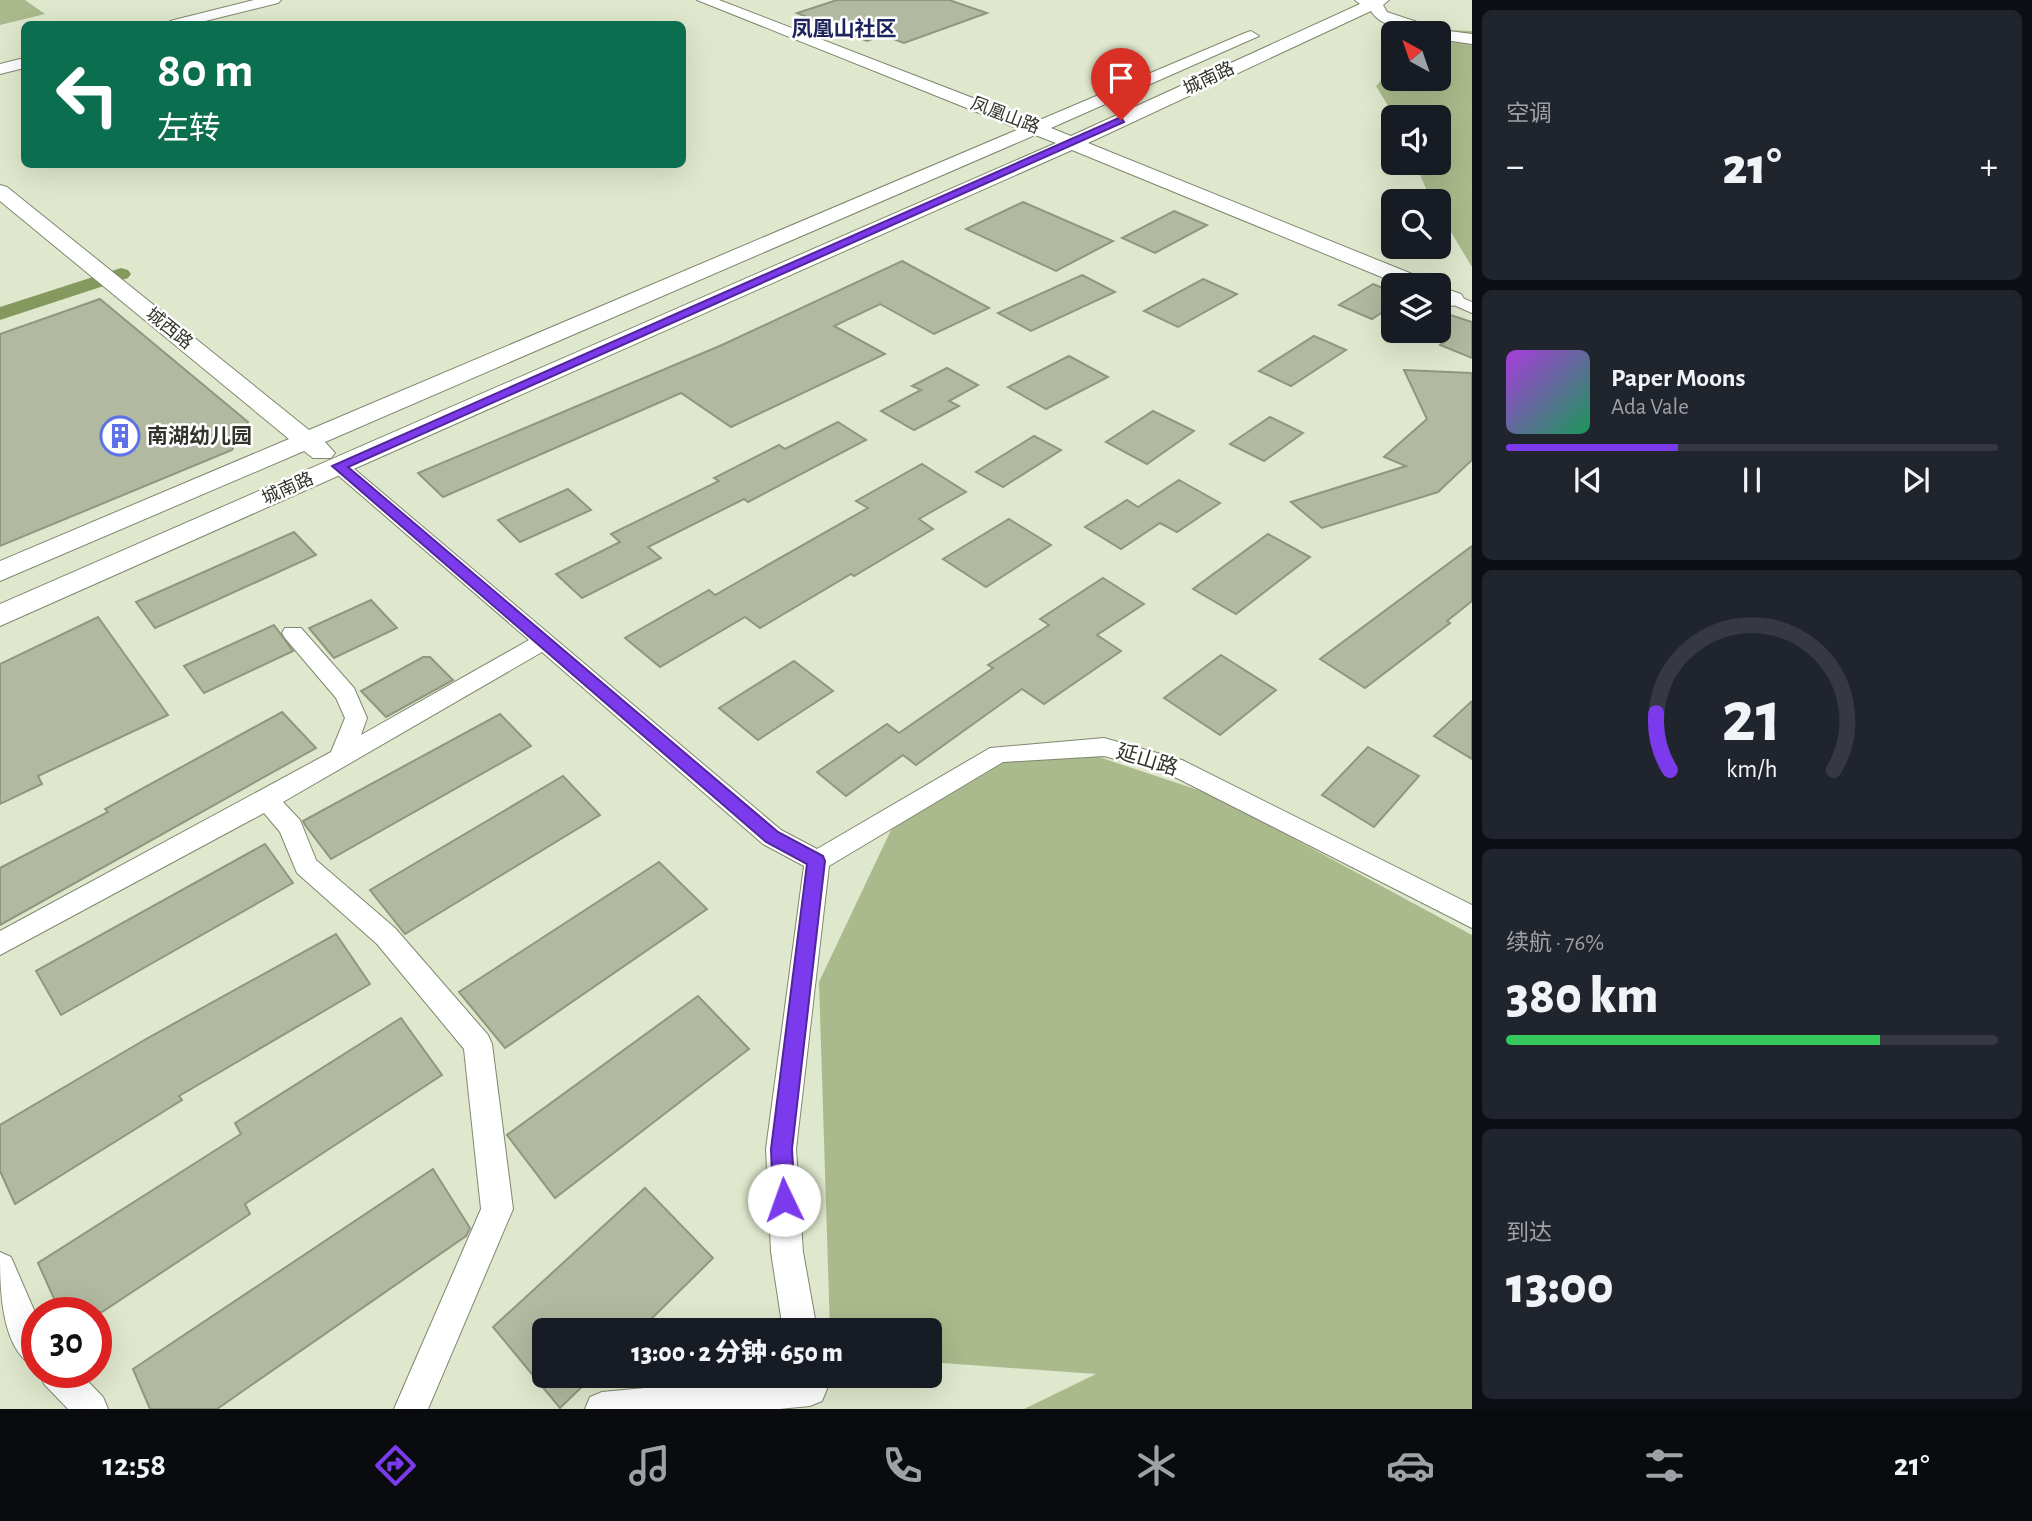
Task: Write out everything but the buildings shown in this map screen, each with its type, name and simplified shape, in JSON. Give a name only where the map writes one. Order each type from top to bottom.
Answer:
[{"type":"main road","points":[[188,21],[273,0]]},
{"type":"main road","name":"凤凰山路","points":[[705,0],[1035,128],[1390,273]]},
{"type":"main road","name":"城南路","points":[[0,572],[1336,0]]},
{"type":"main road","points":[[1372,1],[1381,15],[1399,21]]},
{"type":"main road","name":"城南路","points":[[0,615],[1072,143],[1372,1]]},
{"type":"main road","points":[[1451,36],[1472,39]]},
{"type":"main road","points":[[0,69],[21,64]]},
{"type":"main road","name":"城西路","points":[[0,191],[339,466]]},
{"type":"street","points":[[339,466],[772,837],[817,861],[781,1149],[787,1252],[798,1318]]},
{"type":"street","points":[[293,633],[346,694],[356,718],[341,757]]},
{"type":"street","points":[[0,944],[267,800],[543,642]]},
{"type":"street","name":"延山路","points":[[817,861],[998,754],[1104,747],[1174,766],[1472,917]]},
{"type":"street","points":[[267,800],[291,827],[306,866],[386,936],[478,1044],[497,1209],[411,1409]]},
{"type":"street","points":[[0,1268],[21,1319]]},
{"type":"street","points":[[71,1388],[91,1409]]},
{"type":"street","points":[[602,1409],[810,1391]]},
{"type":"green space","points":[[0,0],[25,0],[45,14],[0,25]]},
{"type":"green space","points":[[1451,30],[1472,31],[1472,267],[1451,232],[1451,189],[1426,189],[1420,175],[1451,175],[1451,105],[1388,105],[1376,86],[1381,80],[1381,91],[1451,91]]},
{"type":"green space","points":[[1078,750],[1213,795],[1472,935],[1472,1409],[1024,1409],[1096,1374],[942,1363],[942,1318],[830,1318],[819,982],[900,811],[1010,751]]},
{"type":"waterway","points":[[0,314],[121,274]]},
{"type":"place","name":"南湖幼儿园","points":[[120,436]]},
{"type":"district","name":"凤凰山社区","points":[[844,29]]},
{"type":"route","points":[[784,1200],[781,1149],[817,861],[772,837],[339,466],[1121,120]]}]
